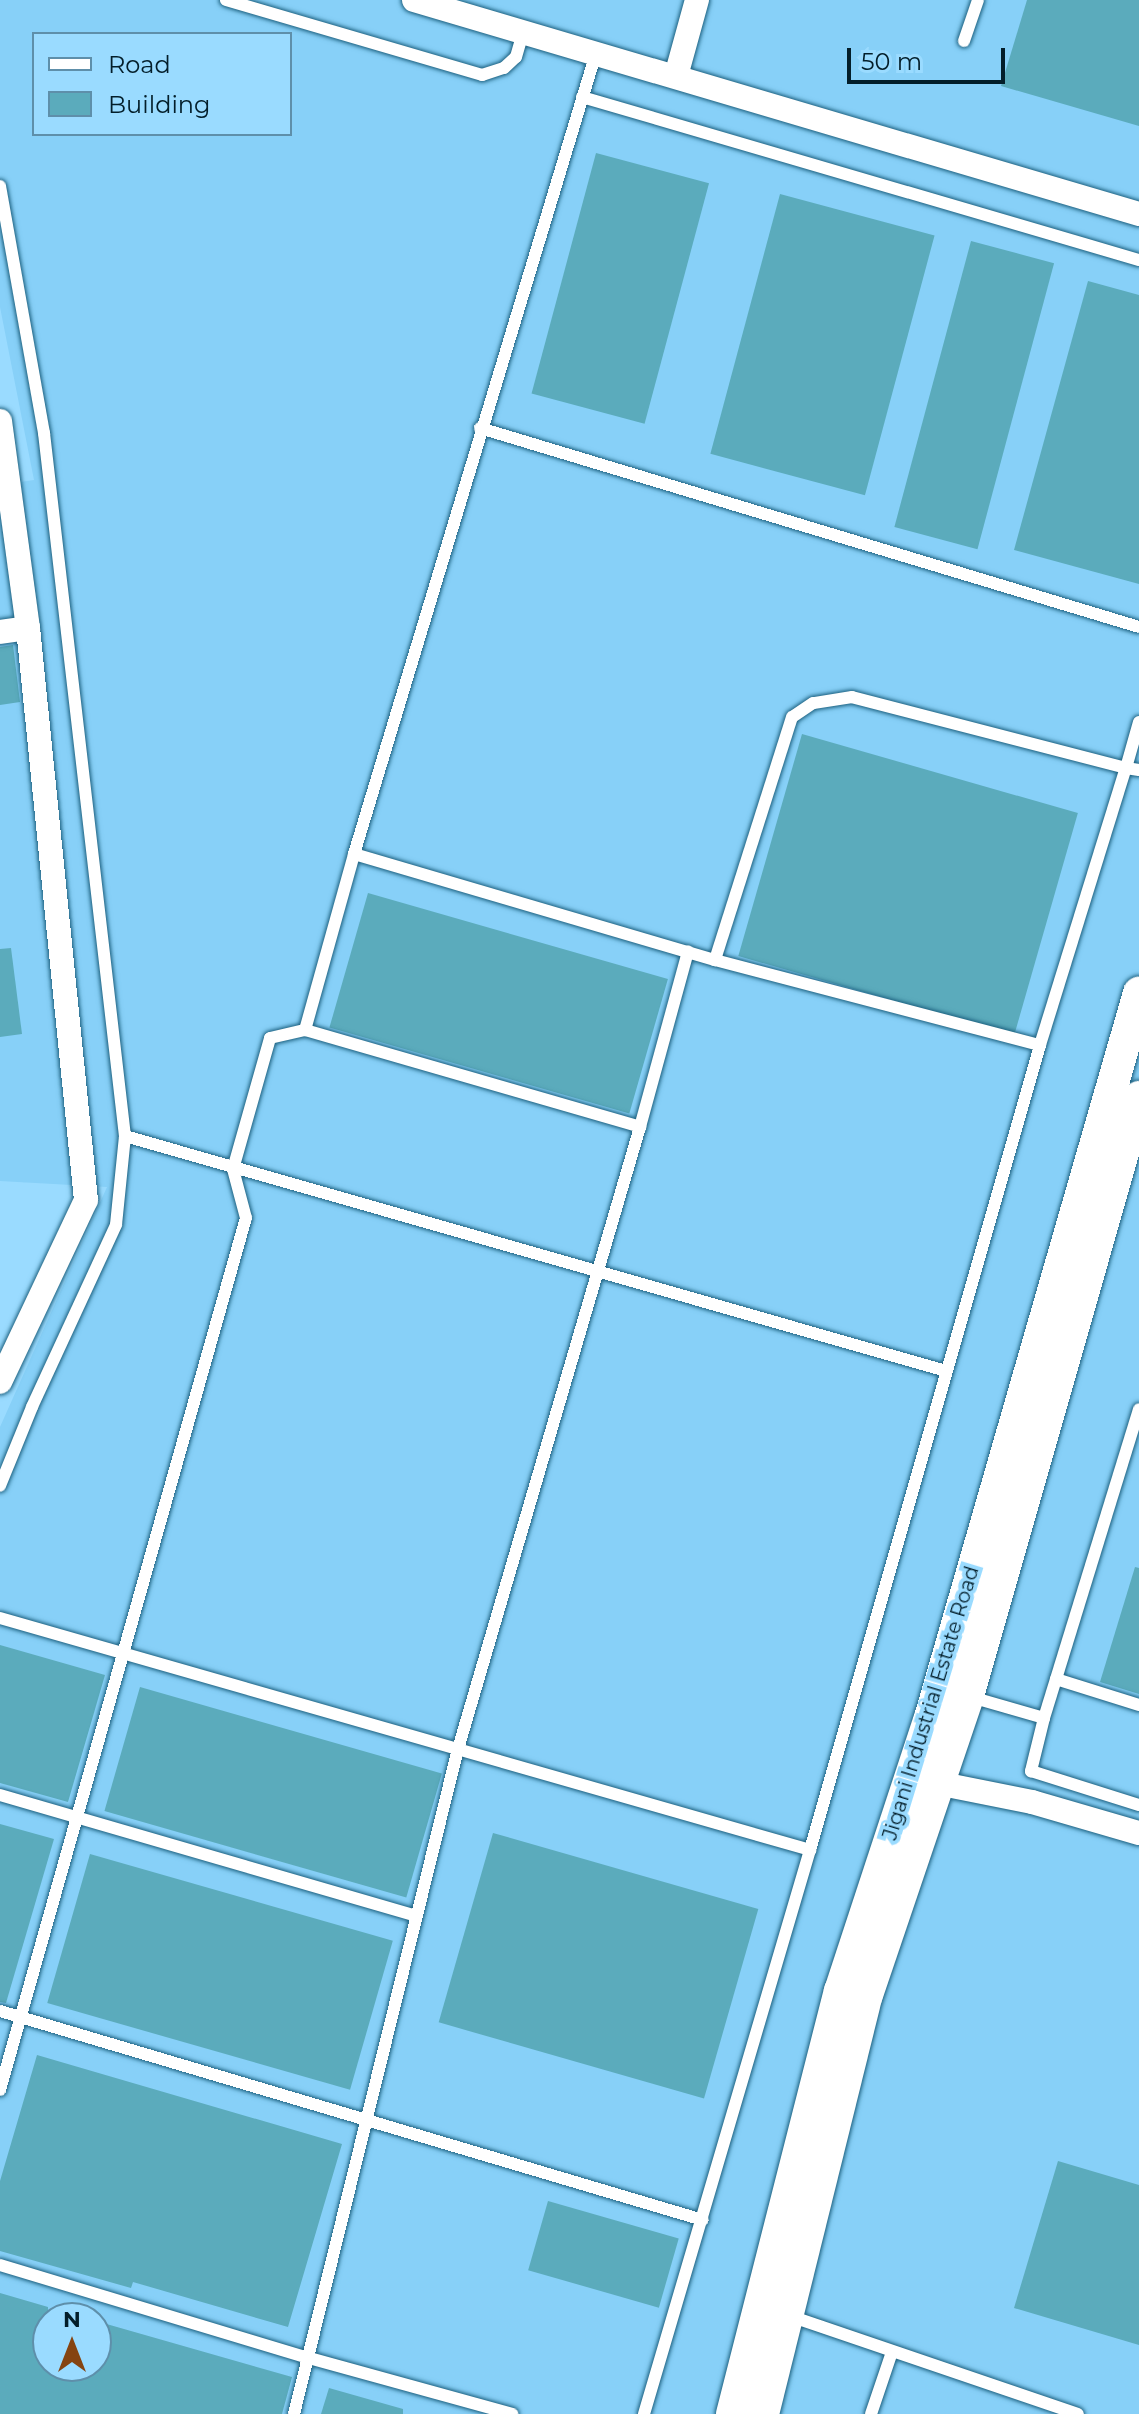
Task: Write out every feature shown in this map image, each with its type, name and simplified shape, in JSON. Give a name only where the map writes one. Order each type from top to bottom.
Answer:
[{"type":"main road","name":"Jigani Industrial Estate Road","points":[[732,2414],[840,1991],[930,1718],[1139,993]]},
{"type":"main road","name":"Jigani Industrial Estate Road","points":[[763,2414],[790,2316],[867,1995],[968,1696],[1139,1097]]},
{"type":"street","points":[[414,0],[1139,214]]},
{"type":"street","points":[[676,76],[697,0]]},
{"type":"street","points":[[0,421],[28,628],[86,1200],[0,1382]]},
{"type":"street","points":[[0,632],[28,628]]},
{"type":"street","points":[[937,1783],[1032,1802],[1139,1833]]},
{"type":"lane","points":[[226,0],[482,75],[504,68],[516,57],[523,32]]},
{"type":"lane","points":[[964,41],[978,0]]},
{"type":"lane","points":[[305,1030],[480,428],[596,53]]},
{"type":"lane","points":[[582,97],[1139,260]]},
{"type":"lane","points":[[0,186],[44,433],[125,1136],[116,1225],[0,1486]]},
{"type":"lane","points":[[480,428],[1139,627]]},
{"type":"lane","points":[[715,960],[792,717],[813,703],[852,697],[1132,769]]},
{"type":"lane","points":[[644,2414],[703,2220],[1040,1045],[1132,769],[1139,722]]},
{"type":"lane","points":[[354,854],[715,960],[1040,1045]]},
{"type":"lane","points":[[294,2414],[458,1749],[640,1127],[688,951]]},
{"type":"lane","points":[[0,2090],[246,1218],[233,1169],[270,1038],[305,1030],[640,1127]]},
{"type":"lane","points":[[125,1136],[946,1371]]},
{"type":"lane","points":[[1139,1409],[1044,1718],[1031,1771],[1139,1805]]},
{"type":"lane","points":[[0,1618],[810,1850]]},
{"type":"lane","points":[[1056,1679],[1139,1705]]},
{"type":"lane","points":[[968,1696],[1044,1718]]},
{"type":"lane","points":[[0,1795],[416,1916]]},
{"type":"lane","points":[[0,2011],[703,2220]]},
{"type":"lane","points":[[0,2265],[309,2358],[512,2414]]},
{"type":"lane","points":[[790,2316],[1078,2414]]},
{"type":"lane","points":[[871,2414],[892,2352]]},
{"type":"shaded area","points":[[0,0],[1139,0],[1139,2414],[0,2414],[0,1427],[107,1187],[0,1181],[0,485],[34,480],[0,307]]},
{"type":"building","points":[[1027,0],[1139,0],[1139,126],[1001,86]]},
{"type":"building","points":[[596,153],[709,183],[645,424],[532,394]]},
{"type":"building","points":[[780,194],[935,235],[865,495],[710,454]]},
{"type":"building","points":[[971,241],[1054,263],[977,549],[894,527]]},
{"type":"building","points":[[1088,281],[1139,295],[1139,584],[1014,550]]},
{"type":"building","points":[[13,645],[20,702],[0,705],[0,647]]},
{"type":"building","points":[[802,734],[1078,813],[1014,1035],[738,956]]},
{"type":"building","points":[[368,893],[668,979],[629,1114],[329,1028]]},
{"type":"building","points":[[11,948],[22,1034],[0,1037],[0,949]]},
{"type":"building","points":[[1135,1567],[1139,1568],[1139,1694],[1100,1682]]},
{"type":"building","points":[[0,1645],[105,1675],[68,1802],[0,1783]]},
{"type":"building","points":[[140,1687],[442,1774],[406,1898],[104,1811]]},
{"type":"building","points":[[0,1824],[54,1839],[6,2003],[0,2002]]},
{"type":"building","points":[[493,1833],[758,1909],[704,2098],[439,2022]]},
{"type":"building","points":[[90,1854],[393,1941],[350,2090],[47,2003]]},
{"type":"building","points":[[37,2055],[342,2144],[288,2327],[133,2282],[131,2288],[0,2251],[0,2181]]},
{"type":"building","points":[[1058,2161],[1139,2185],[1139,2345],[1014,2308]]},
{"type":"building","points":[[548,2201],[679,2238],[659,2308],[528,2270]]},
{"type":"building","points":[[0,2293],[32,2302],[32,2382],[112,2382],[112,2326],[292,2377],[282,2414],[0,2414]]},
{"type":"building","points":[[329,2388],[403,2409],[403,2414],[321,2414]]}]
